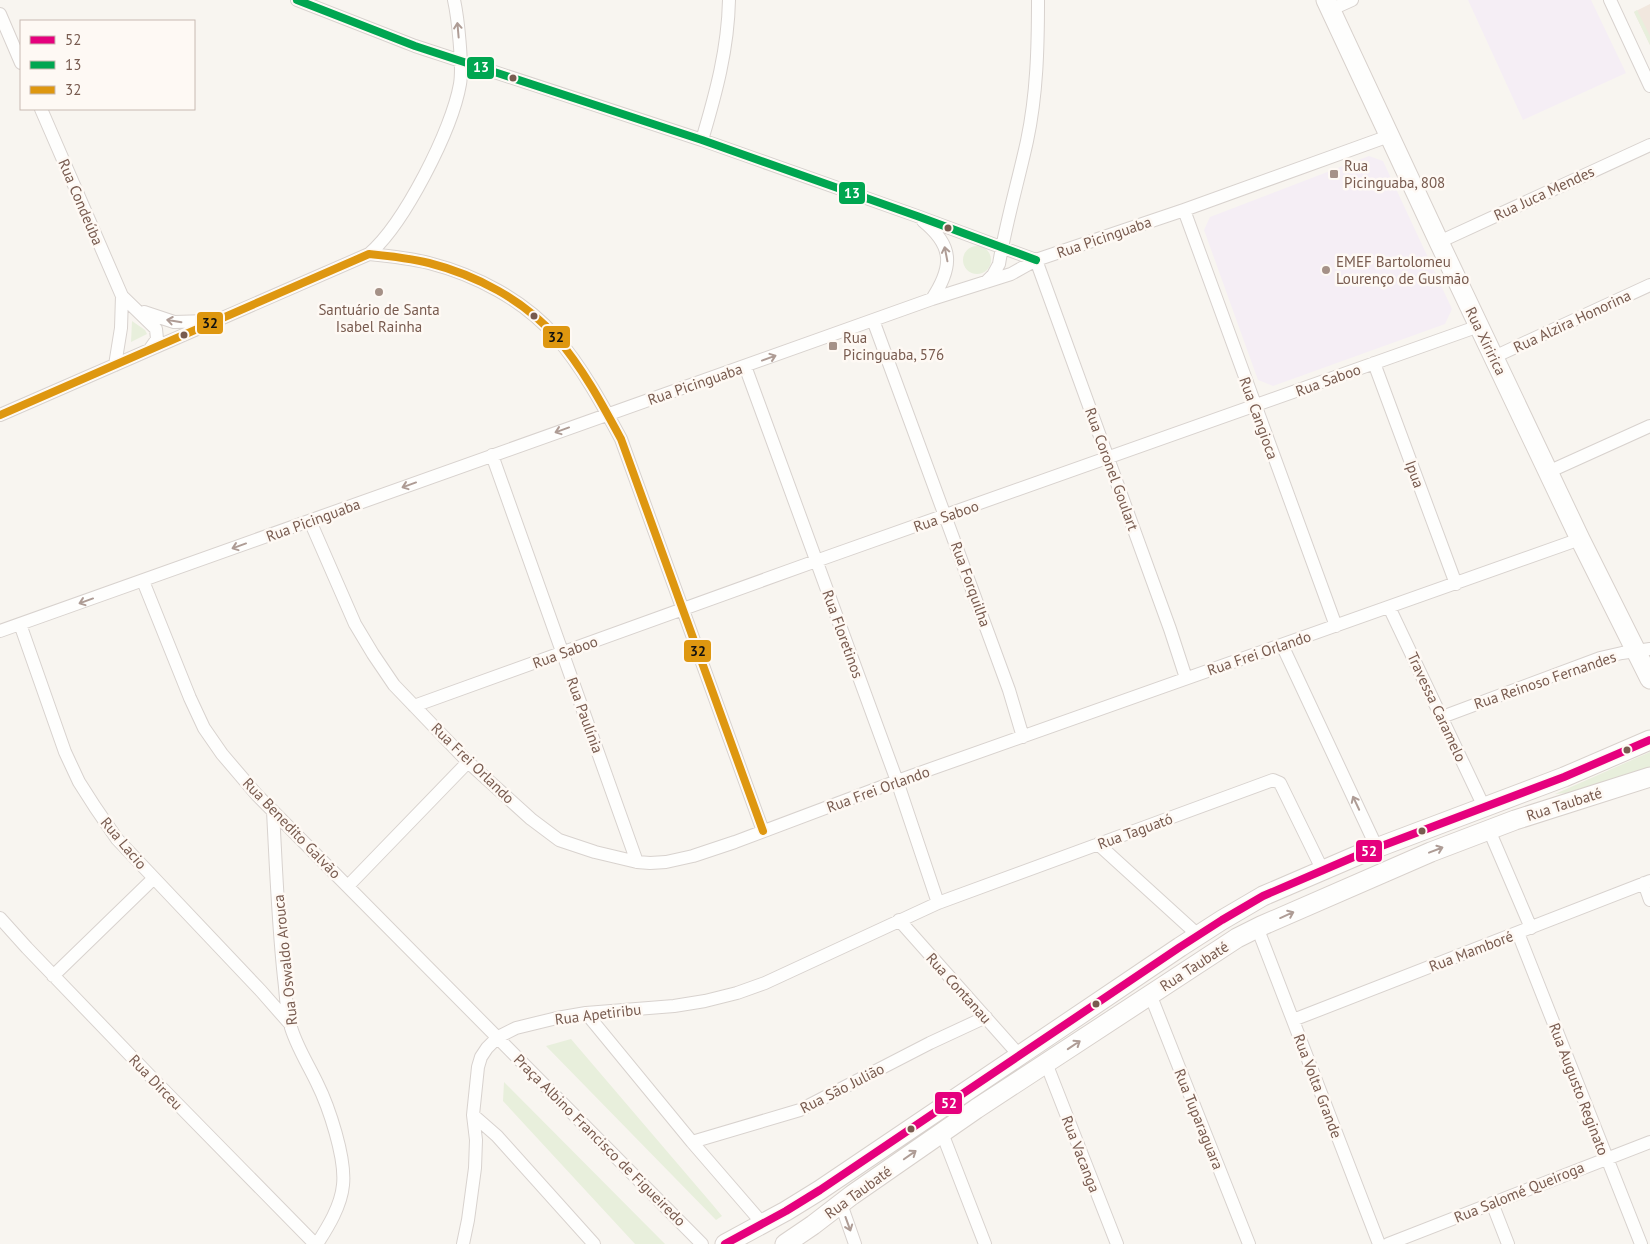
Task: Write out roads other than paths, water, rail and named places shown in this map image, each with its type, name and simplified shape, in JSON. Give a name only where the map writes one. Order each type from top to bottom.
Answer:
[{"type":"main road","name":"Rua Xiririca","points":[[1328,5],[1580,539],[1643,650],[1650,679]]},
{"type":"main road","name":"Rua Taubaté","points":[[725,1244],[820,1190],[1198,935],[1263,896],[1377,848],[1564,777],[1650,740]]},
{"type":"main road","points":[[1564,777],[1561,781],[1554,783],[1550,794],[1554,801],[1567,804]]},
{"type":"main road","name":"Rua Taubaté","points":[[785,1244],[942,1133],[1046,1063],[1150,994],[1257,927],[1404,863],[1489,830],[1650,777]]},
{"type":"street","points":[[297,0],[415,46],[702,140],[1036,260]]},
{"type":"street","points":[[0,415],[369,254],[379,246],[406,208],[440,144],[452,113],[460,83],[460,61],[454,0]]},
{"type":"street","points":[[702,140],[717,90],[725,53],[729,0]]},
{"type":"street","points":[[985,282],[992,275],[998,264],[1027,141],[1037,63],[1038,0]]},
{"type":"street","points":[[1328,5],[1352,0]]},
{"type":"street","points":[[1610,0],[1650,86]]},
{"type":"street","points":[[0,14],[20,61]]},
{"type":"street","name":"Rua Condeúba","points":[[41,110],[126,301],[153,324],[156,329],[157,339],[150,349]]},
{"type":"street","name":"Rua Picinguaba","points":[[0,632],[932,299],[1011,274],[1036,260],[1184,210],[1389,136]]},
{"type":"street","name":"Rua Juca Mendes","points":[[1439,242],[1650,145]]},
{"type":"street","name":"Rua Cangioca","points":[[1184,210],[1336,626]]},
{"type":"street","points":[[917,216],[936,233],[946,250],[948,258],[945,277],[932,299]]},
{"type":"street","points":[[369,254],[404,258],[451,269],[486,284],[514,300],[537,318],[556,337],[577,365],[608,414],[621,440],[763,831]]},
{"type":"street","name":"Rua Coronel Goulart","points":[[1036,260],[1186,678]]},
{"type":"street","name":"Rua Alzira Honorina","points":[[1494,357],[1650,285]]},
{"type":"street","points":[[126,301],[154,316],[174,322],[196,323],[220,320]]},
{"type":"street","name":"Rua Condeúba","points":[[115,365],[126,301]]},
{"type":"street","name":"Rua Forquilha","points":[[873,320],[1009,690],[1023,737]]},
{"type":"street","name":"Rua Saboo","points":[[414,706],[1479,326]]},
{"type":"street","name":"Ipua","points":[[1374,363],[1456,584]]},
{"type":"street","name":"Rua Floretinos","points":[[745,366],[800,522],[897,781],[938,903]]},
{"type":"street","points":[[1548,472],[1650,426]]},
{"type":"street","name":"Rua Paulínia","points":[[492,455],[638,862]]},
{"type":"street","name":"Rua Frei Orlando","points":[[310,521],[355,624],[394,685],[414,706],[468,762],[531,819],[559,840],[579,848],[638,862],[666,862],[693,856],[897,781],[1580,539]]},
{"type":"street","name":"Rua Benedito Galvão","points":[[143,580],[190,698],[204,728],[222,754],[273,811],[498,1037]]},
{"type":"street","name":"Travessa Caramelo","points":[[1389,607],[1484,807]]},
{"type":"street","name":"Rua Lacio","points":[[20,624],[65,752],[79,782],[117,839],[290,1024]]},
{"type":"street","points":[[1282,645],[1377,848]]},
{"type":"street","name":"Rua Reinoso Fernandes","points":[[1442,717],[1600,658],[1643,650]]},
{"type":"street","points":[[348,886],[468,762]]},
{"type":"street","name":"Rua Taguató","points":[[899,920],[938,903],[1276,780],[1280,783],[1324,871]]},
{"type":"street","name":"Rua Oswaldo Arouca","points":[[273,811],[280,938],[290,1024],[302,1054],[323,1094],[338,1141],[342,1167],[343,1184],[340,1198],[326,1230],[316,1244]]},
{"type":"street","points":[[1489,830],[1531,928]]},
{"type":"street","points":[[1098,844],[1198,935]]},
{"type":"street","points":[[53,976],[154,878]]},
{"type":"street","points":[[1647,882],[1650,900]]},
{"type":"street","name":"Rua Mamboré","points":[[1293,1020],[1647,882]]},
{"type":"street","name":"Rua Dirceu","points":[[0,918],[53,976],[316,1244]]},
{"type":"street","name":"Rua Apetiribu","points":[[463,1244],[468,1220],[474,1168],[476,1140],[473,1115],[478,1067],[486,1048],[498,1037],[516,1028],[537,1022],[586,1013],[674,1006],[737,993],[773,979],[899,920]]},
{"type":"street","name":"Rua Contanau","points":[[899,920],[1019,1055]]},
{"type":"street","name":"Rua Volta Grande","points":[[1257,927],[1379,1244]]},
{"type":"street","name":"Rua Augusto Reginato","points":[[1518,933],[1641,1244]]},
{"type":"street","name":"Rua Tuparaguara","points":[[1150,994],[1249,1244]]},
{"type":"street","points":[[586,1013],[692,1142],[763,1224]]},
{"type":"street","name":"Rua São Julião","points":[[692,1142],[800,1110],[930,1042],[986,1017]]},
{"type":"street","name":"Praça Albino Francisco de Figueiredo","points":[[498,1037],[702,1244]]},
{"type":"street","name":"Rua Vacanga","points":[[1046,1063],[1116,1244]]},
{"type":"street","points":[[473,1115],[497,1136],[594,1244]]},
{"type":"street","points":[[942,1133],[985,1244]]},
{"type":"street","name":"Rua Salomé Queiroga","points":[[1388,1244],[1650,1142]]},
{"type":"street","points":[[1492,1203],[1508,1244]]},
{"type":"street","points":[[840,1204],[855,1244]]},
{"type":"place","name":"Rua Picinguaba, 808","points":[[1334,174]]},
{"type":"place","name":"EMEF Bartolomeu Lourenço de Gusmão","points":[[1326,270]]},
{"type":"place","name":"Santuário de Santa Isabel Rainha","points":[[379,292]]},
{"type":"place","name":"Rua Picinguaba, 576","points":[[833,346]]}]
